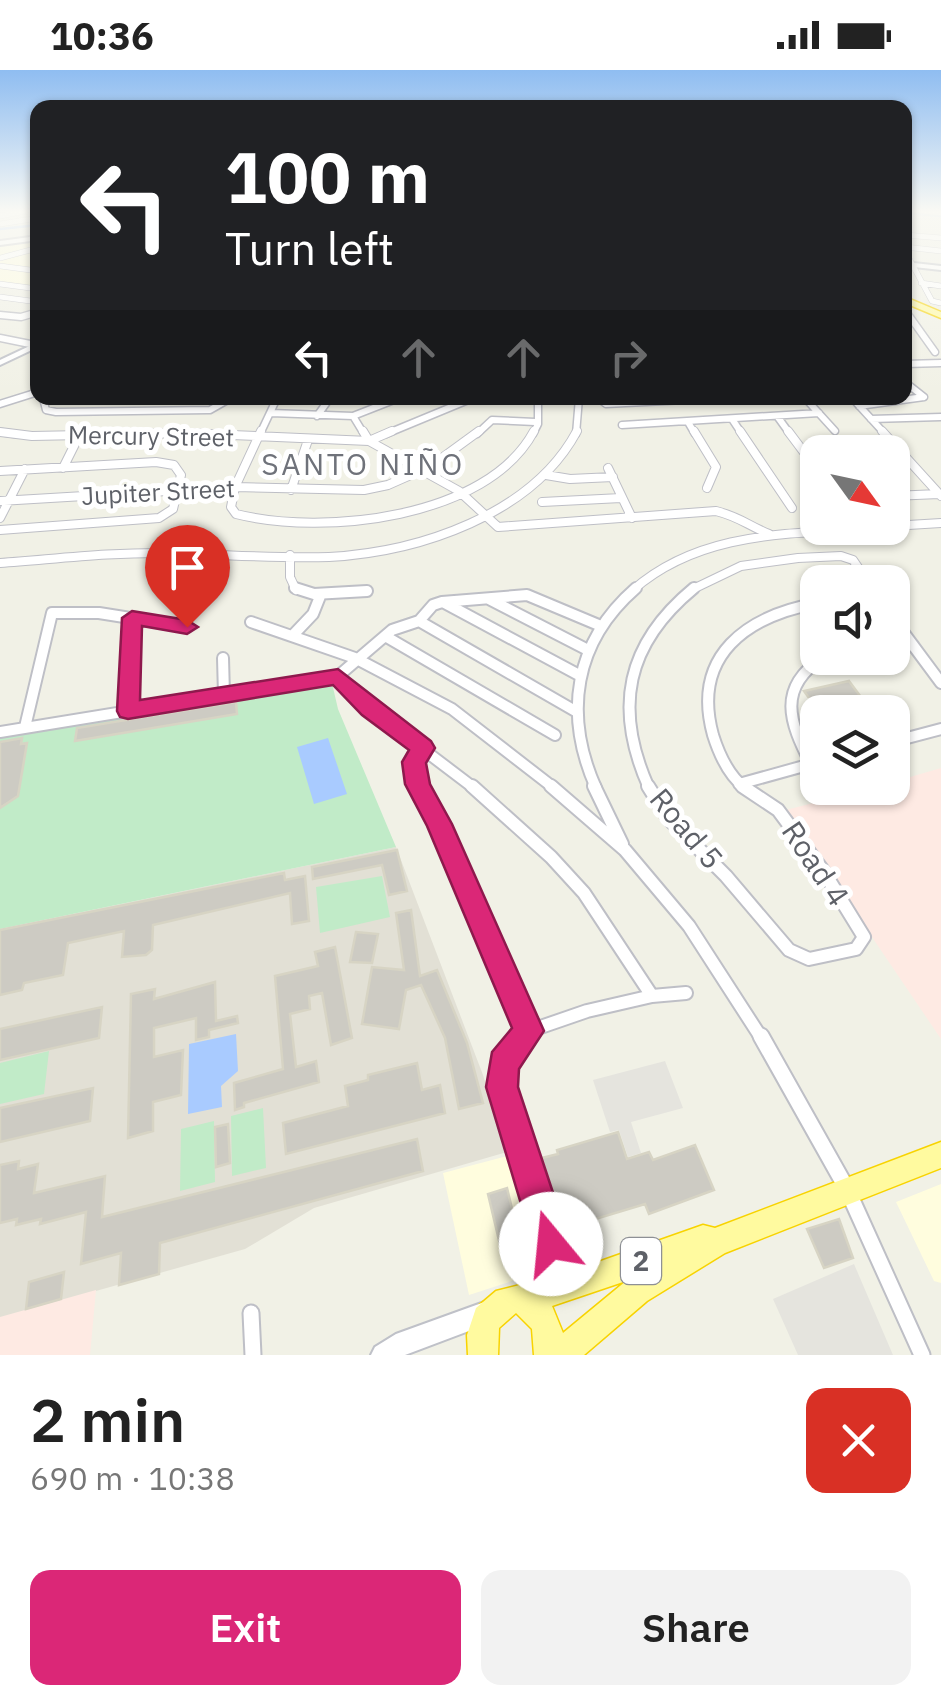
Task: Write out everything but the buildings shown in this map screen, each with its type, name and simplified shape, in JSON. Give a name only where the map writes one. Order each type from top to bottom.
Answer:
[{"type":"highway","points":[[912,306],[941,316]]},
{"type":"highway","points":[[912,306],[941,316]]},
{"type":"highway","name":"2","points":[[560,1355],[638,1292],[716,1242],[941,1155]]},
{"type":"highway","name":"2","points":[[491,1312],[506,1301],[567,1288],[703,1239],[716,1242]]},
{"type":"highway","points":[[522,1300],[533,1306],[548,1328],[549,1355]]},
{"type":"highway","points":[[483,1355],[482,1334],[491,1312]]},
{"type":"main road","points":[[0,363],[30,348]]},
{"type":"main road","points":[[383,1355],[404,1342],[491,1312]]},
{"type":"street","points":[[917,271],[920,284],[932,301],[941,302]]},
{"type":"street","points":[[0,284],[30,288]]},
{"type":"street","points":[[920,284],[941,286]]},
{"type":"street","points":[[0,297],[30,301]]},
{"type":"street","points":[[0,315],[30,314]]},
{"type":"street","points":[[912,315],[935,352]]},
{"type":"street","points":[[0,338],[30,344]]},
{"type":"street","points":[[930,363],[941,374]]},
{"type":"street","points":[[912,364],[941,363]]},
{"type":"street","points":[[912,388],[924,397],[912,398]]},
{"type":"street","points":[[0,404],[30,397]]},
{"type":"street","points":[[43,405],[50,411],[210,410],[219,405]]},
{"type":"street","points":[[274,405],[256,438],[231,502],[236,514],[318,524],[367,522],[408,513],[498,472],[530,440],[541,412],[540,405]]},
{"type":"street","points":[[317,416],[325,405]]},
{"type":"street","points":[[271,412],[353,416],[381,405]]},
{"type":"street","name":"Mercury Street","points":[[0,432],[184,433],[369,441],[455,405]]},
{"type":"street","points":[[0,563],[163,553],[343,555],[388,548],[487,515],[546,475],[574,437],[582,413],[580,405]]},
{"type":"street","points":[[812,405],[835,431]]},
{"type":"street","points":[[865,405],[860,406],[940,495]]},
{"type":"street","points":[[109,434],[121,409]]},
{"type":"street","points":[[622,425],[819,413]]},
{"type":"street","points":[[353,416],[369,441],[459,492],[498,527],[722,512],[742,516],[756,538]]},
{"type":"street","points":[[776,416],[800,446]]},
{"type":"street","points":[[871,419],[941,417]]},
{"type":"street","points":[[732,418],[792,508]]},
{"type":"street","name":"Jupiter Street","points":[[4,500],[235,487],[364,490],[425,470],[463,446],[492,420],[536,422]]},
{"type":"street","points":[[688,422],[716,467],[707,488]]},
{"type":"street","points":[[868,433],[882,432]]},
{"type":"street","points":[[63,468],[80,434]]},
{"type":"street","points":[[291,490],[308,440]]},
{"type":"street","points":[[0,471],[163,462],[180,469],[173,509],[159,518],[0,530]]},
{"type":"street","points":[[608,468],[632,518]]},
{"type":"street","points":[[0,518],[4,500],[26,469]]},
{"type":"street","points":[[546,475],[570,479],[612,477]]},
{"type":"street","points":[[910,496],[940,495]]},
{"type":"street","points":[[542,502],[621,498]]},
{"type":"street","points":[[910,525],[941,522]]},
{"type":"street","points":[[749,526],[778,536]]},
{"type":"street","points":[[625,850],[581,751],[579,675],[586,649],[628,590],[672,560],[696,549],[800,534]]},
{"type":"street","points":[[290,555],[290,577],[296,591],[367,591]]},
{"type":"street","name":"Road 5","points":[[834,954],[810,959],[794,956],[656,802],[634,745],[629,712],[630,676],[642,642],[656,622],[680,597],[703,582],[757,563],[838,556],[856,565]]},
{"type":"street","points":[[294,634],[314,614],[321,594]]},
{"type":"street","points":[[0,732],[338,677],[384,636],[420,621],[442,602],[527,595],[601,626]]},
{"type":"street","points":[[486,598],[586,649]]},
{"type":"street","points":[[442,602],[579,675]]},
{"type":"street","name":"Road 4","points":[[800,605],[760,616],[732,638],[717,663],[711,683],[710,720],[726,764],[739,784],[779,811],[862,933],[860,947],[834,954]]},
{"type":"street","points":[[25,728],[52,613],[64,610],[187,627]]},
{"type":"street","points":[[128,711],[132,618]]},
{"type":"street","points":[[420,621],[578,712]]},
{"type":"street","points":[[252,622],[355,658],[474,724],[566,796],[625,850],[699,941],[778,1063],[847,1190],[922,1355]]},
{"type":"street","points":[[384,636],[554,735]]},
{"type":"street","points":[[910,640],[941,683]]},
{"type":"street","points":[[910,645],[914,645]]},
{"type":"street","points":[[223,658],[224,695]]},
{"type":"street","points":[[800,673],[790,706],[792,725],[800,739]]},
{"type":"street","points":[[338,677],[370,709],[512,819],[573,881],[652,996]]},
{"type":"street","points":[[910,738],[941,730]]},
{"type":"street","points":[[423,748],[414,762],[418,784],[529,1031]]},
{"type":"street","points":[[739,784],[800,767]]},
{"type":"street","points":[[567,1288],[502,1087],[503,1064],[529,1031],[587,1011],[652,996],[686,993]]},
{"type":"street","points":[[251,1313],[253,1355]]},
{"type":"shaded area","points":[[0,271],[30,271],[30,290],[0,286]]},
{"type":"shaded area","points":[[941,768],[941,1039],[786,810],[805,805],[910,805],[910,777]]},
{"type":"shaded area","points":[[396,847],[483,1075],[507,1152],[314,1208],[245,1249],[0,1318],[0,929]]},
{"type":"shaded area","points":[[665,1061],[683,1108],[631,1122],[641,1153],[628,1157],[619,1130],[610,1132],[593,1080]]},
{"type":"shaded area","points":[[515,1154],[546,1270],[469,1295],[443,1173]]},
{"type":"shaded area","points":[[941,1184],[941,1283],[934,1281],[896,1202]]},
{"type":"shaded area","points":[[854,1264],[893,1355],[798,1355],[773,1299]]},
{"type":"shaded area","points":[[96,1290],[90,1355],[0,1355],[0,1317]]},
{"type":"green space","points":[[331,679],[338,709],[396,847],[0,929],[0,731]]},
{"type":"green space","points":[[382,876],[390,917],[320,933],[316,887]]},
{"type":"green space","points":[[49,1051],[44,1094],[0,1104],[0,1063]]},
{"type":"green space","points":[[263,1108],[266,1168],[232,1176],[231,1116]]},
{"type":"green space","points":[[214,1121],[215,1182],[180,1191],[181,1129]]},
{"type":"water","points":[[328,738],[347,794],[314,804],[297,747]]},
{"type":"water","points":[[236,1034],[238,1071],[221,1086],[222,1107],[188,1114],[189,1044]]},
{"type":"district","name":"SANTO NIÑO","points":[[363,465]]},
{"type":"route","points":[[187,627],[132,618],[128,711],[338,677],[370,709],[423,748],[414,762],[418,784],[529,1031],[514,1045],[503,1064],[502,1087],[551,1244]]}]
